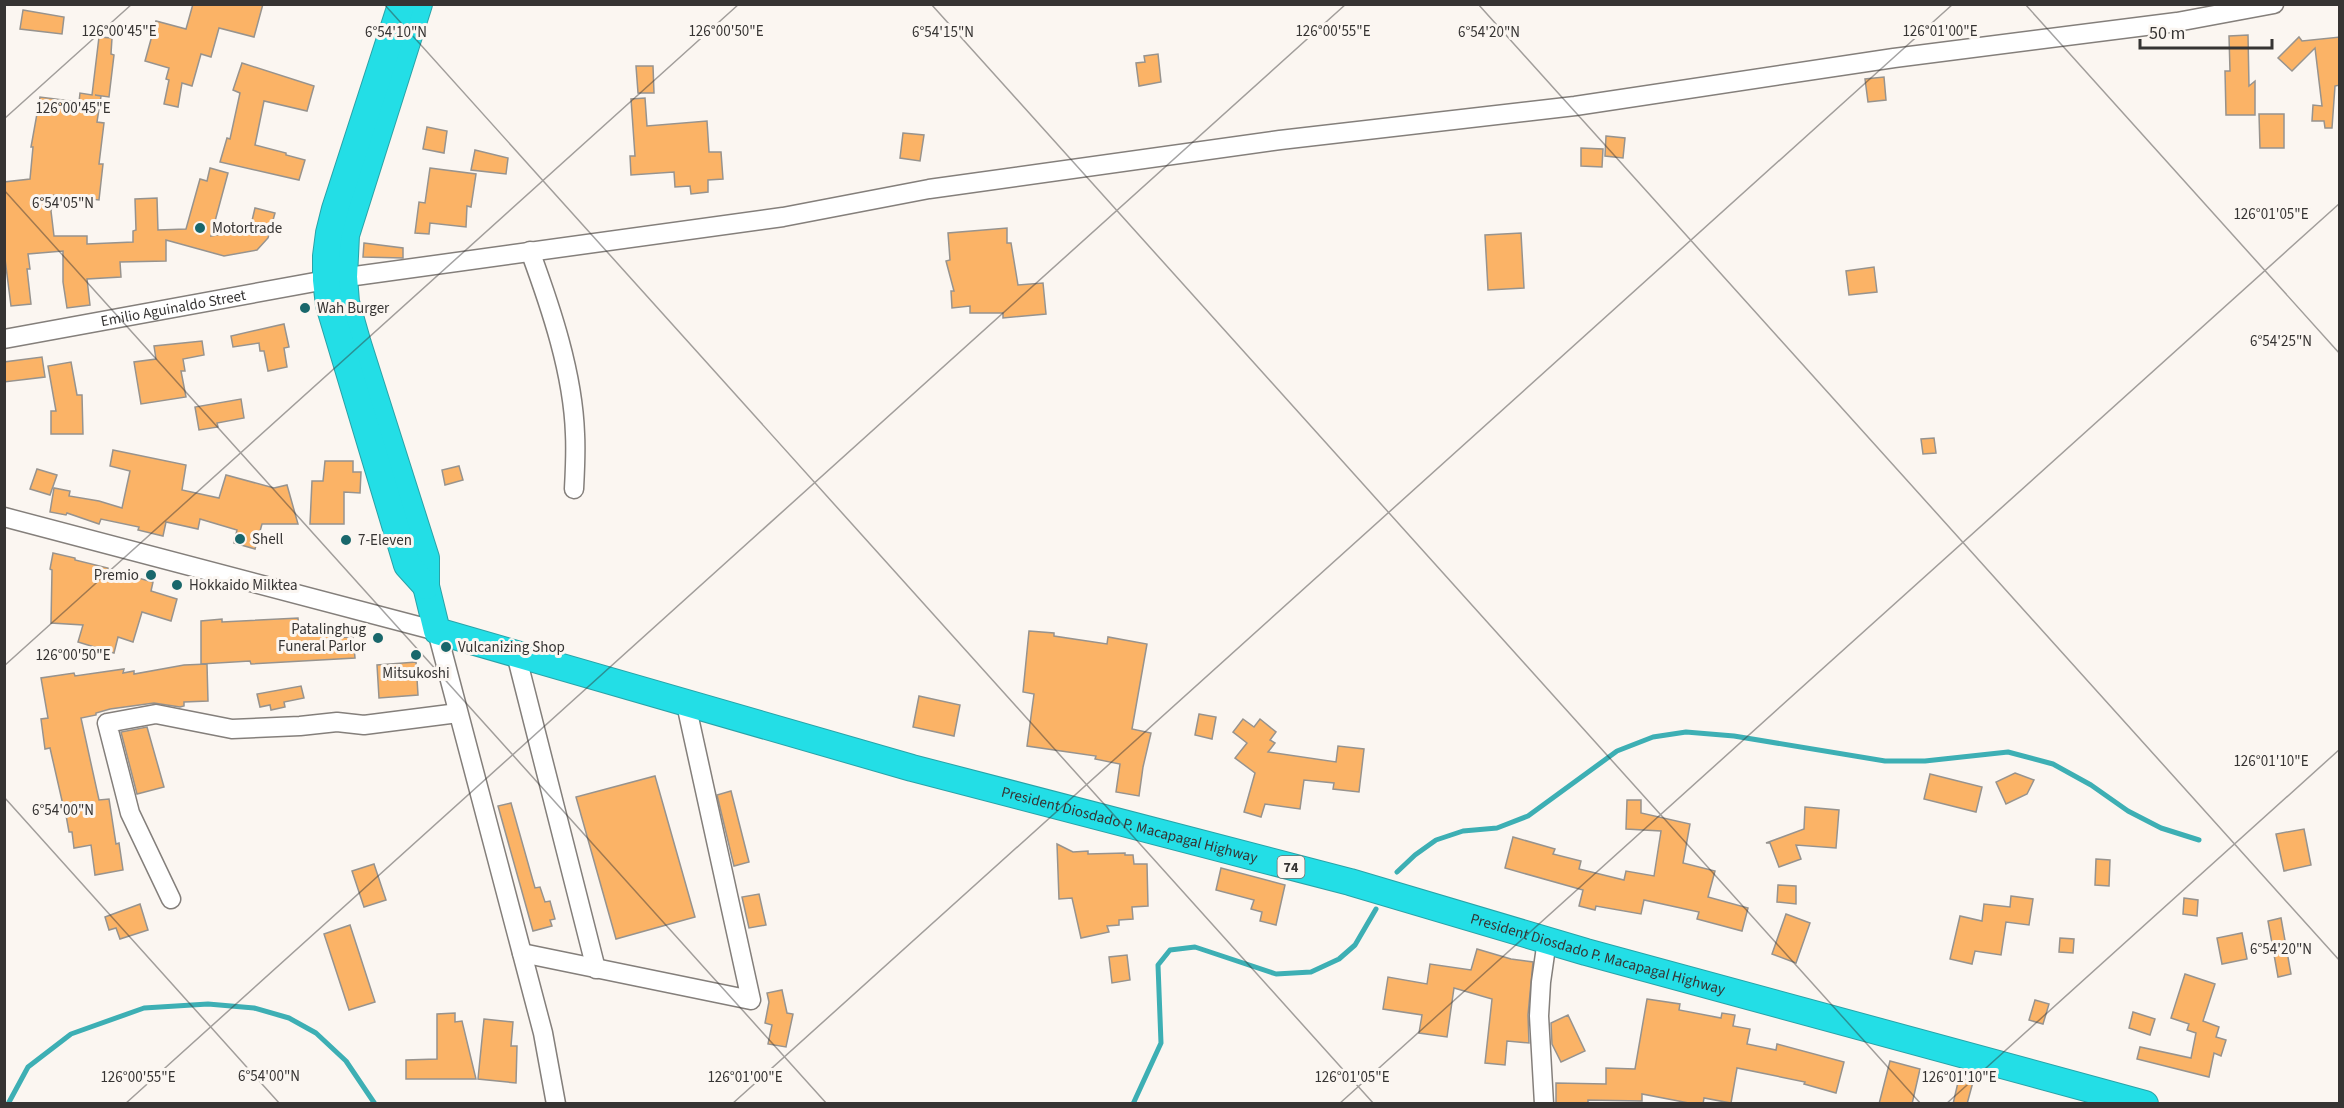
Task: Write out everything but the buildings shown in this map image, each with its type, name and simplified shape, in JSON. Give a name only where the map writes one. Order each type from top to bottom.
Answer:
[{"type":"highway","points":[[401,4],[365,143],[335,279],[346,302],[426,558],[426,586],[437,631]]},
{"type":"highway","points":[[365,143],[419,4]]},
{"type":"highway","name":"President Diosdado P. Macapagal Highway","points":[[437,631],[924,771],[1350,882],[1546,940],[2145,1104]]},
{"type":"street","name":"Emilio Aguinaldo Street","points":[[4,339],[335,279],[783,218],[929,189],[1292,139],[1575,106],[1894,58],[2177,22],[2274,4]]},
{"type":"street","points":[[530,251],[559,340],[571,396],[575,432],[574,489]]},
{"type":"street","points":[[4,518],[437,631],[543,1033],[556,1104]]},
{"type":"street","points":[[516,654],[596,969]]},
{"type":"street","points":[[522,953],[751,1000],[686,704]]},
{"type":"street","points":[[171,899],[130,813],[107,723],[156,714],[232,729],[337,722],[364,725],[458,713]]},
{"type":"street","points":[[1544,1104],[1539,1016],[1546,940]]},
{"type":"waterway","points":[[1397,872],[1436,840],[1463,831],[1497,828],[1528,816],[1617,751],[1653,737],[1686,732],[1734,736],[1885,761],[1925,761],[2008,752],[2053,764],[2091,785],[2128,811],[2161,828],[2199,840]]},
{"type":"waterway","points":[[1133,1104],[1161,1043],[1158,965],[1170,950],[1195,947],[1276,974],[1311,972],[1339,959],[1355,945],[1376,909]]},
{"type":"waterway","points":[[8,1104],[28,1067],[71,1034],[144,1008],[208,1004],[254,1008],[289,1018],[316,1033],[346,1061],[375,1104]]},
{"type":"place","name":"Motortrade","points":[[200,228]]},
{"type":"place","name":"Wah Burger","points":[[305,308]]},
{"type":"place","name":"Shell","points":[[240,539]]},
{"type":"place","name":"7-Eleven","points":[[346,540]]},
{"type":"place","name":"Premio","points":[[151,575]]},
{"type":"place","name":"Hokkaido Milktea","points":[[177,585]]},
{"type":"place","name":"Patalinghug Funeral Parlor","points":[[378,638]]},
{"type":"place","name":"Vulcanizing Shop","points":[[446,647]]},
{"type":"place","name":"Mitsukoshi","points":[[416,655]]}]
